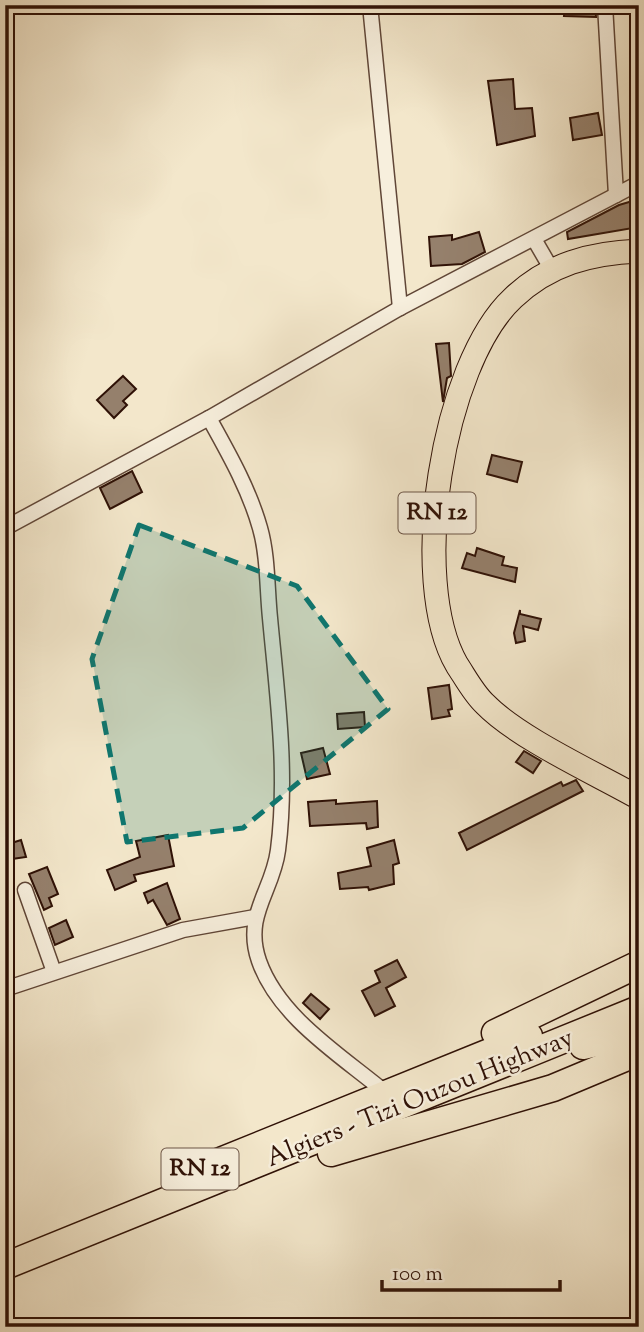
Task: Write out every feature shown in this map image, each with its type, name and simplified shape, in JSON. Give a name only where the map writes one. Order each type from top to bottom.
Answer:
[{"type":"highway","name":"RN 12","points":[[390,1091],[454,1052],[639,964]]},
{"type":"highway","name":"Algiers - Tizi Ouzou Highway","points":[[5,1249],[639,992]]},
{"type":"highway","name":"Algiers - Tizi Ouzou Highway","points":[[5,1266],[639,1009]]},
{"type":"highway","name":"RN 12","points":[[530,1055],[639,1033]]},
{"type":"highway","points":[[559,1085],[601,1041]]},
{"type":"highway","points":[[113,1223],[359,1144],[559,1085],[639,1052]]},
{"type":"main road","name":"RN 12","points":[[634,795],[527,734],[485,704],[456,663],[441,619],[436,567],[438,475],[457,394],[482,338],[511,300],[540,275],[576,259],[639,251]]},
{"type":"street","points":[[370,5],[400,308]]},
{"type":"street","points":[[604,5],[617,195]]},
{"type":"street","points":[[5,528],[209,418],[400,308],[639,183]]},
{"type":"street","points":[[534,239],[552,270]]},
{"type":"street","points":[[209,418],[238,468],[261,530],[274,670],[282,802],[278,853],[255,917],[255,947],[272,985],[297,1019],[390,1091]]},
{"type":"street","points":[[25,890],[54,972]]},
{"type":"street","points":[[5,989],[183,930],[255,917]]},
{"type":"highlighted area","points":[[139,525],[297,586],[388,709],[243,828],[127,842],[92,659]]},
{"type":"building","points":[[565,5],[595,5],[596,17],[564,16]]},
{"type":"building","points":[[513,79],[515,109],[532,108],[535,136],[497,145],[488,81]]},
{"type":"building","points":[[598,113],[602,135],[573,140],[570,118]]},
{"type":"building","points":[[639,199],[639,227],[568,239],[567,232],[619,205]]},
{"type":"building","points":[[479,232],[485,252],[462,264],[431,266],[429,237],[452,235],[452,240]]},
{"type":"building","points":[[449,343],[451,376],[447,378],[443,402],[436,344]]},
{"type":"building","points":[[123,376],[136,389],[123,401],[127,405],[114,418],[97,400]]},
{"type":"building","points":[[492,455],[522,462],[517,482],[487,474]]},
{"type":"building","points":[[132,471],[142,492],[110,509],[100,488]]},
{"type":"building","points":[[477,548],[504,557],[502,565],[517,568],[515,582],[462,568],[467,553],[475,556]]},
{"type":"building","points":[[520,610],[520,614],[541,619],[538,630],[523,626],[525,641],[516,643],[514,633]]},
{"type":"building","points":[[449,685],[452,709],[448,710],[450,716],[432,719],[428,688]]},
{"type":"building","points":[[364,712],[365,727],[338,729],[337,714]]},
{"type":"building","points":[[323,748],[330,774],[307,779],[301,753]]},
{"type":"building","points":[[524,751],[541,761],[533,773],[516,762]]},
{"type":"building","points":[[576,780],[583,791],[467,850],[459,833],[561,782],[563,786]]},
{"type":"building","points":[[336,800],[336,804],[377,801],[378,827],[367,829],[366,823],[310,826],[308,802]]},
{"type":"building","points":[[168,835],[174,866],[134,875],[136,881],[115,890],[107,870],[140,857],[136,841]]},
{"type":"building","points":[[21,840],[26,857],[5,860],[5,845]]},
{"type":"building","points":[[394,840],[399,863],[393,865],[394,884],[369,890],[368,887],[340,889],[338,873],[371,866],[367,848]]},
{"type":"building","points":[[47,867],[58,894],[49,898],[52,906],[44,910],[29,874]]},
{"type":"building","points":[[167,883],[180,919],[167,925],[153,900],[148,903],[144,893]]},
{"type":"building","points":[[66,920],[73,937],[55,945],[49,928]]},
{"type":"building","points":[[397,960],[406,977],[386,988],[395,1006],[375,1016],[362,991],[380,982],[375,971]]},
{"type":"building","points":[[311,994],[329,1009],[320,1019],[303,1003]]}]
